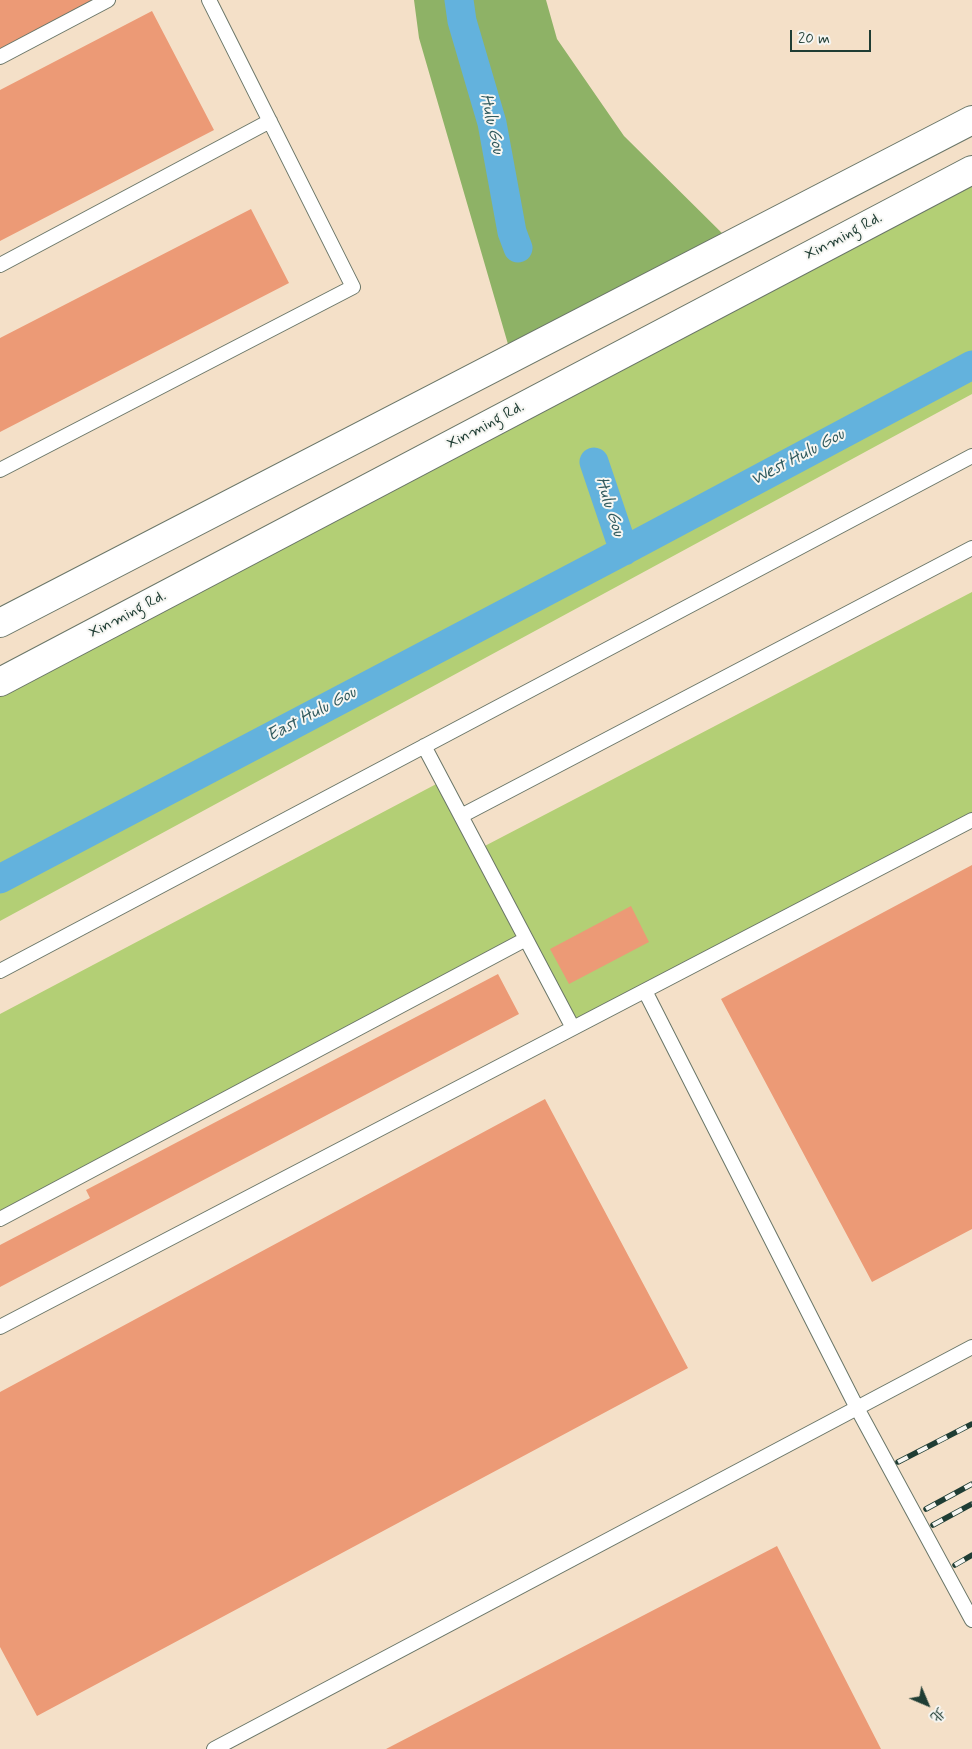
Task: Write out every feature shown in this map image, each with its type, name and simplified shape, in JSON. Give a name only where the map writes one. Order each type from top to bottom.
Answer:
[{"type":"main road","points":[[0,623],[972,120]]},
{"type":"main road","name":"Xinming Rd.","points":[[0,682],[972,170]]},
{"type":"lane","points":[[0,57],[108,0]]},
{"type":"lane","points":[[0,470],[353,287],[208,0]]},
{"type":"lane","points":[[0,265],[270,121]]},
{"type":"lane","points":[[0,971],[972,456]]},
{"type":"lane","points":[[461,816],[972,548]]},
{"type":"lane","points":[[424,746],[573,1028]]},
{"type":"lane","points":[[0,1327],[972,820]]},
{"type":"lane","points":[[0,1219],[526,939]]},
{"type":"lane","points":[[645,991],[857,1408],[972,1620]]},
{"type":"lane","points":[[214,1749],[972,1347]]},
{"type":"green space","points":[[414,0],[546,0],[557,39],[624,136],[733,244],[512,358],[419,38]]},
{"type":"green space","points":[[972,170],[972,394],[0,921],[0,682]]},
{"type":"green space","points":[[972,592],[972,816],[573,1028],[526,940],[0,1219],[0,1014],[442,781],[479,849]]},
{"type":"building","points":[[0,0],[95,0],[0,49]]},
{"type":"building","points":[[152,11],[214,130],[0,241],[0,90]]},
{"type":"building","points":[[251,209],[289,283],[0,432],[0,338]]},
{"type":"building","points":[[972,865],[972,1229],[872,1282],[721,999]]},
{"type":"building","points":[[631,906],[649,942],[569,984],[550,949]]},
{"type":"building","points":[[498,974],[519,1014],[0,1287],[0,1245],[90,1198],[86,1190]]},
{"type":"building","points":[[545,1099],[688,1368],[37,1716],[0,1647],[0,1392]]},
{"type":"building","points":[[777,1546],[881,1749],[386,1749]]},
{"type":"waterway","name":"Hulu Gou","points":[[459,0],[462,21],[492,123],[512,232],[518,248]]},
{"type":"waterway","name":"East Hulu Gou","points":[[0,879],[972,365]]},
{"type":"waterway","name":"Hulu Gou","points":[[594,462],[624,551]]},
{"type":"railway","points":[[898,1462],[972,1424]]},
{"type":"railway","points":[[926,1509],[972,1484]]},
{"type":"railway","points":[[933,1525],[972,1504]]},
{"type":"railway","points":[[955,1565],[972,1555]]},
{"type":"water label","name":"West Hulu Gou","points":[[798,458]]}]
